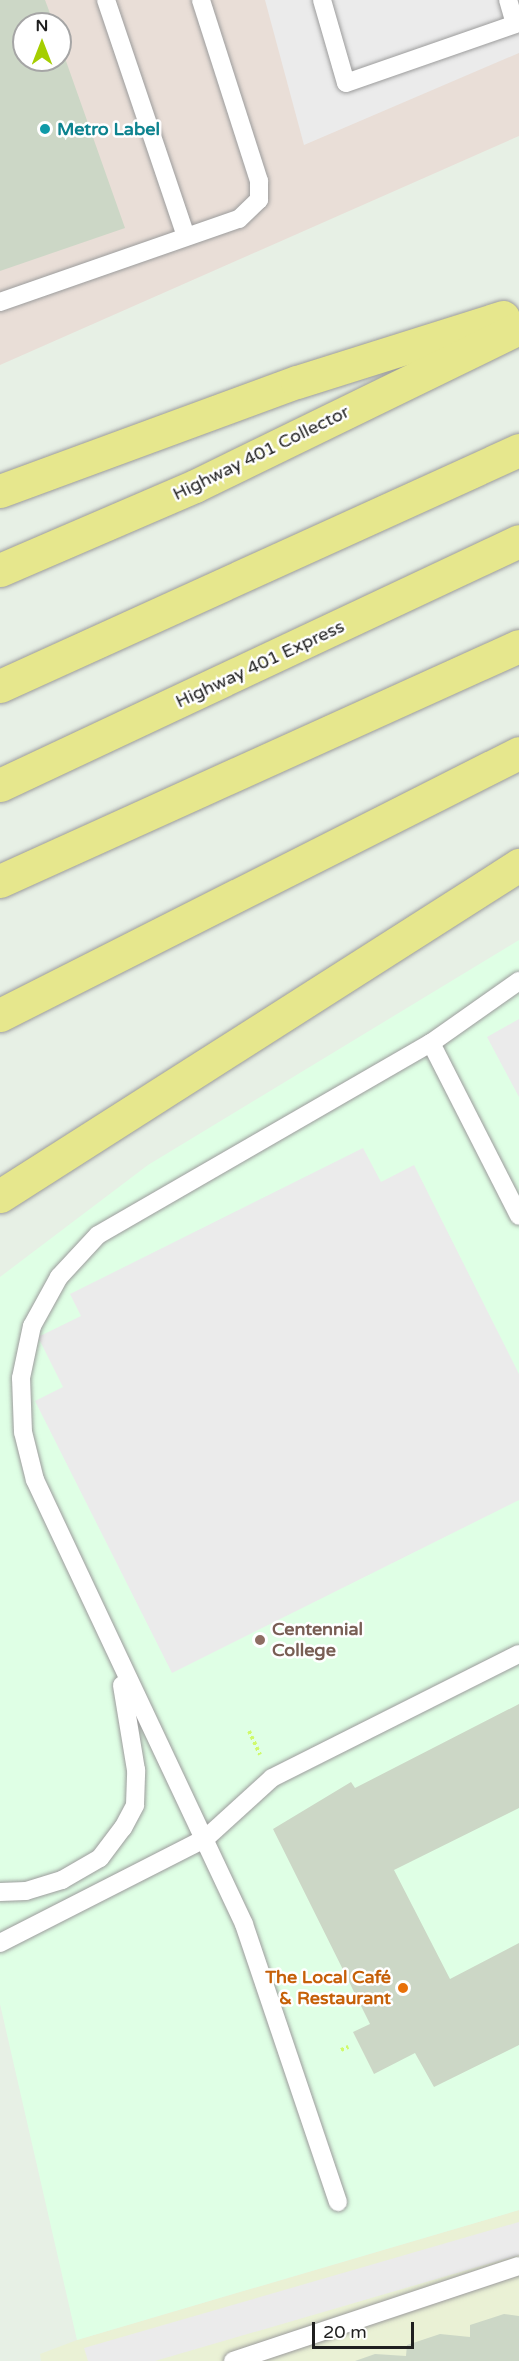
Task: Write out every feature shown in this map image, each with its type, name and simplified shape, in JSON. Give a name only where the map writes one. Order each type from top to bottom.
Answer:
[{"type":"highway","points":[[0,491],[297,382],[519,312]]},
{"type":"highway","name":"Highway 401 Collector","points":[[0,570],[195,486],[519,328]]},
{"type":"highway","points":[[0,686],[519,450]]},
{"type":"highway","name":"Highway 401 Express","points":[[0,785],[519,541]]},
{"type":"highway","points":[[0,881],[519,646]]},
{"type":"highway","points":[[0,1015],[519,753]]},
{"type":"highway","points":[[0,1196],[519,866]]},
{"type":"lane","points":[[106,0],[186,236]]},
{"type":"lane","points":[[0,302],[239,219],[259,200],[259,181],[201,0]]},
{"type":"lane","points":[[322,0],[345,83],[515,24],[508,0]]},
{"type":"lane","points":[[338,2202],[288,2047],[206,1838],[113,1649],[35,1480],[23,1432],[21,1378],[32,1326],[58,1277],[98,1235],[431,1043],[519,981]]},
{"type":"lane","points":[[431,1043],[519,1216]]},
{"type":"lane","points":[[0,1892],[27,1891],[62,1880],[100,1858],[135,1805],[130,1719],[113,1649]]},
{"type":"lane","points":[[0,1943],[206,1838],[272,1778],[519,1654]]},
{"type":"lane","points":[[233,2361],[519,2266]]},
{"type":"path","points":[[249,1731],[261,1758]]},
{"type":"path","points":[[341,2050],[348,2047]]},
{"type":"shaded area","points":[[0,0],[519,0],[519,136],[0,365]]},
{"type":"shaded area","points":[[265,0],[519,0],[519,53],[304,145]]},
{"type":"shaded area","name":"Centennial College","points":[[519,940],[519,2210],[77,2340],[0,2004],[0,1277],[148,1165]]},
{"type":"shaded area","points":[[519,1019],[519,1097],[487,1037]]},
{"type":"shaded area","points":[[363,1148],[381,1182],[414,1165],[519,1374],[519,1500],[172,1673],[35,1401],[63,1387],[38,1337],[81,1316],[70,1294]]},
{"type":"shaded area","points":[[519,2210],[519,2361],[41,2361],[40,2354],[77,2340]]},
{"type":"shaded area","points":[[519,2222],[519,2255],[155,2361],[88,2361],[84,2348]]},
{"type":"building","name":"Metro Label","points":[[0,0],[45,0],[50,12],[12,12],[12,72],[70,72],[125,228],[0,271]]},
{"type":"building","points":[[519,1704],[519,1808],[394,1870],[450,1979],[519,1943],[519,2045],[434,2087],[415,2053],[374,2074],[353,2032],[370,2024],[273,1829],[351,1782],[355,1788]]},
{"type":"building","points":[[504,2314],[519,2316],[519,2361],[355,2361],[375,2354],[406,2356],[407,2345],[440,2334],[470,2337],[470,2325]]},
{"type":"place","name":"Metro Label","points":[[45,129]]},
{"type":"place","name":"Centennial College","points":[[260,1640]]},
{"type":"place","name":"The Local Café & Restaurant","points":[[403,1988]]}]
